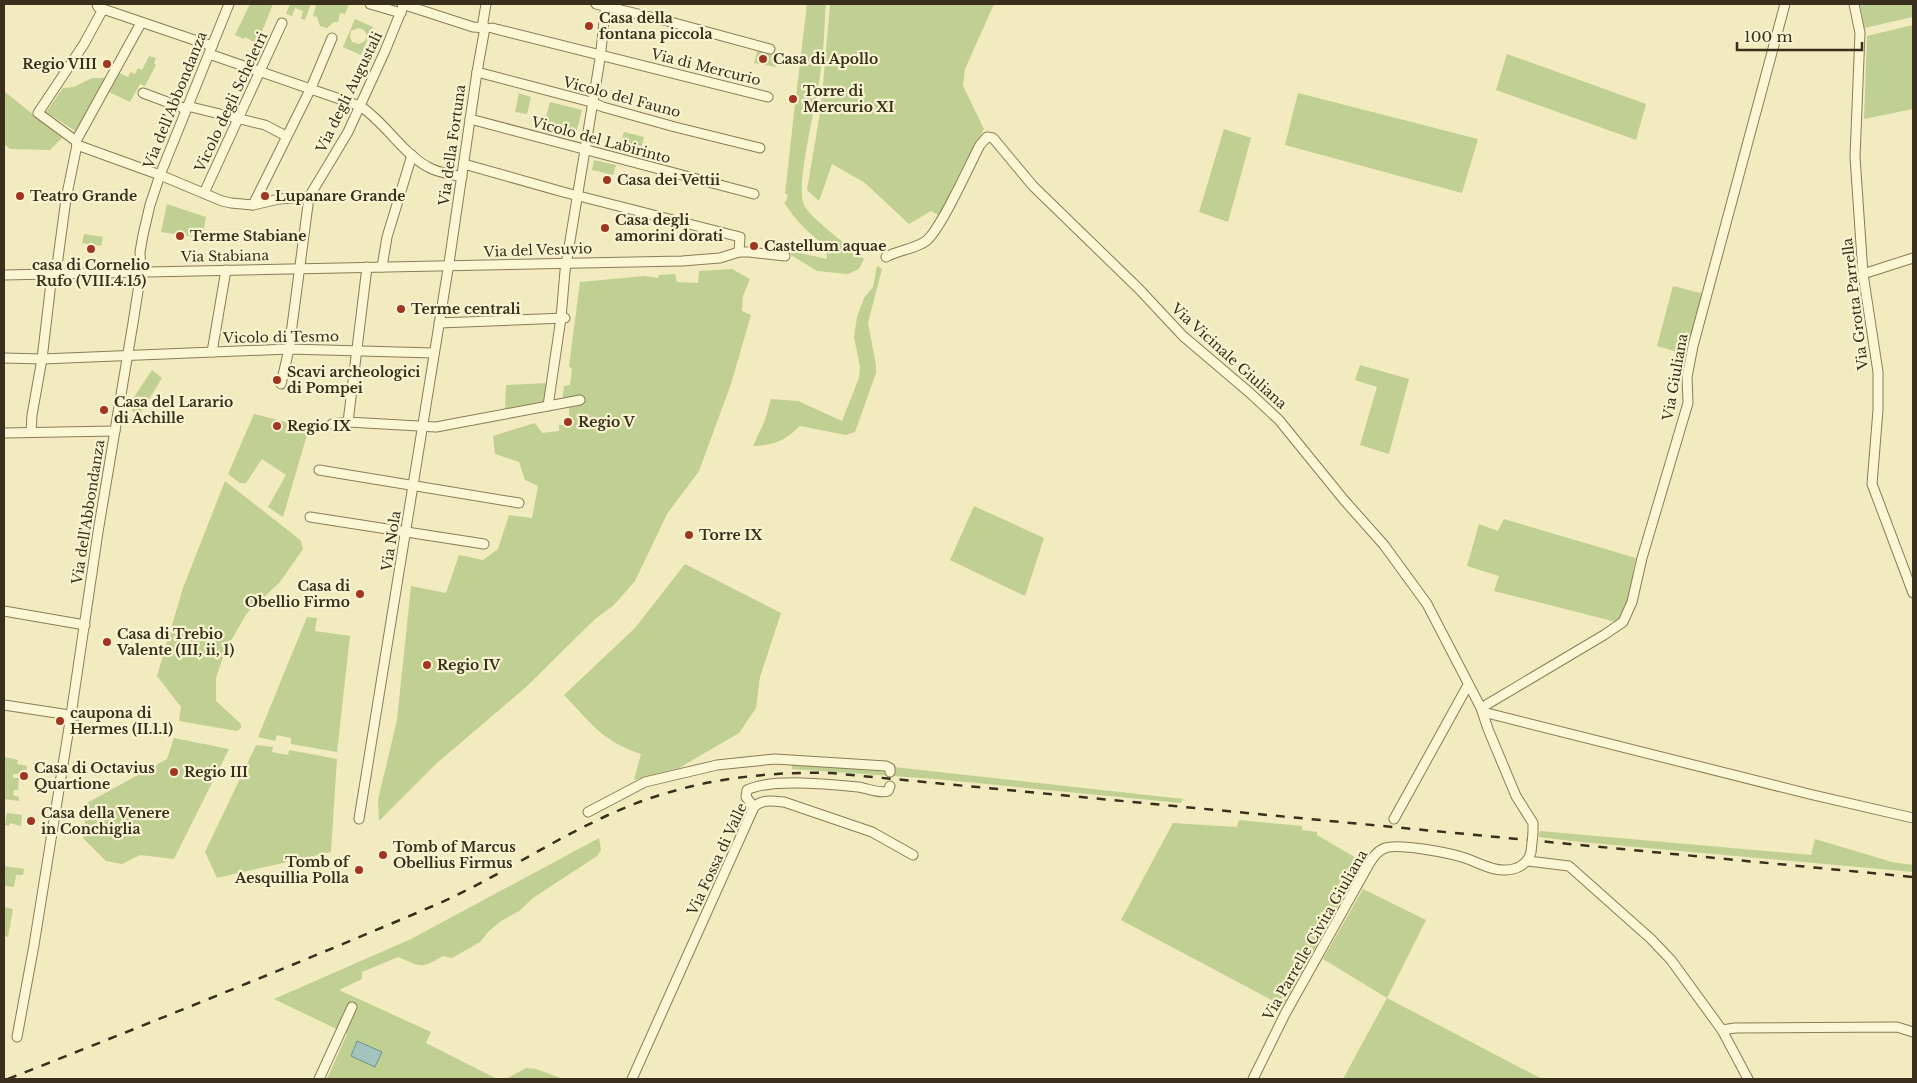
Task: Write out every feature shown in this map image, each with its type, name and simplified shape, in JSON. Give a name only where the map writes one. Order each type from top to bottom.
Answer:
[{"type":"street","name":"Via dell'Abbondanza","points":[[17,1037],[74,715],[85,625],[141,272],[140,252],[143,235],[160,175],[229,4]]},
{"type":"street","name":"Via di Mercurio","points":[[370,4],[403,6],[768,97]]},
{"type":"street","name":"Via della Fortuna","points":[[448,266],[477,72],[484,33],[488,28],[486,4]]},
{"type":"street","points":[[596,4],[667,20],[770,49]]},
{"type":"street","name":"Via Giuliana","points":[[1482,710],[1623,622],[1632,602],[1642,558],[1688,403],[1687,377],[1693,346],[1785,4]]},
{"type":"street","name":"Via Grotta Parrella","points":[[1854,4],[1860,33],[1855,157],[1863,274],[1878,372],[1878,410],[1872,484],[1913,594]]},
{"type":"street","points":[[548,406],[563,318],[566,263],[586,149],[606,5]]},
{"type":"street","points":[[309,197],[279,199],[257,204],[231,203],[76,143],[38,114],[82,47],[100,6],[260,72],[360,106],[370,112],[412,155],[428,167],[462,177]]},
{"type":"street","name":"Via degli Augustali","points":[[281,384],[289,348],[309,197],[338,151],[360,106],[403,6]]},
{"type":"street","points":[[31,432],[54,273],[76,143],[141,23]]},
{"type":"street","name":"Vicolo degli Scheletri","points":[[204,193],[282,23]]},
{"type":"street","points":[[257,204],[259,193],[311,88],[332,38]]},
{"type":"street","name":"Vicolo del Fauno","points":[[477,72],[593,102],[603,107],[675,127],[760,148]]},
{"type":"street","points":[[143,93],[186,108],[265,125],[286,136]]},
{"type":"street","name":"Vicolo del Labirinto","points":[[470,119],[754,194]]},
{"type":"street","name":"Via Vicinale Giuliana","points":[[886,257],[920,245],[928,239],[938,226],[980,145],[987,137],[993,138],[1033,186],[1139,289],[1183,336],[1250,393],[1291,433],[1416,587],[1427,604],[1482,710]]},
{"type":"street","points":[[382,267],[388,237],[412,155]]},
{"type":"street","points":[[464,164],[740,237],[739,252]]},
{"type":"street","name":"Via del Vesuvio","points":[[448,266],[704,259],[720,258],[739,252],[785,256]]},
{"type":"street","points":[[1863,274],[1913,258]]},
{"type":"street","name":"Via Stabiana","points":[[4,275],[448,266]]},
{"type":"street","name":"Via Nola","points":[[359,819],[448,266]]},
{"type":"street","points":[[348,422],[367,267]]},
{"type":"street","points":[[212,352],[225,272]]},
{"type":"street","points":[[439,323],[563,318]]},
{"type":"street","name":"Vicolo di Tesmo","points":[[4,358],[42,359],[289,348],[434,353]]},
{"type":"street","points":[[332,424],[348,422],[436,427],[580,400]]},
{"type":"street","points":[[4,433],[115,431]]},
{"type":"street","points":[[319,470],[519,503]]},
{"type":"street","points":[[310,517],[484,544]]},
{"type":"street","points":[[4,611],[85,625]]},
{"type":"street","points":[[1394,819],[1468,685]]},
{"type":"street","points":[[4,705],[74,715]]},
{"type":"street","points":[[1482,710],[1809,794],[1913,818]]},
{"type":"street","points":[[1482,710],[1516,796],[1533,823],[1530,857],[1569,866],[1651,939],[1671,960],[1722,1030],[1748,1079]]},
{"type":"street","points":[[588,812],[645,782],[717,765],[776,758],[886,766],[890,768],[890,772]]},
{"type":"street","points":[[754,807],[746,797],[746,790],[755,786],[812,784],[859,787],[884,792],[890,786]]},
{"type":"street","name":"Via Fossa di Valle","points":[[632,1079],[754,807],[758,803],[769,800],[784,802],[872,832],[913,855]]},
{"type":"street","name":"Via Parrelle Civita Giuliana","points":[[1252,1079],[1285,1014],[1369,864],[1378,852],[1391,847],[1440,852],[1462,857],[1500,870],[1514,869],[1530,857]]},
{"type":"street","points":[[319,1079],[352,1008]]},
{"type":"street","points":[[1722,1030],[1735,1028],[1897,1027],[1913,1032]]},
{"type":"green space","points":[[250,4],[273,4],[257,44],[245,37],[244,39],[235,35]]},
{"type":"green space","points":[[290,4],[311,4],[305,20],[301,19],[303,11],[295,8],[292,16],[286,14]]},
{"type":"green space","points":[[311,4],[349,4],[345,14],[340,13],[338,22],[334,22],[327,28],[320,26],[317,17],[313,16],[316,6]]},
{"type":"green space","points":[[807,4],[826,4],[821,67],[804,163],[802,195],[804,205],[808,211],[831,233],[864,259],[859,269],[848,274],[817,271],[791,255],[791,251],[827,259],[825,245],[802,226],[784,202],[786,202],[788,194],[785,194],[795,104],[798,104],[799,96],[796,96]]},
{"type":"green space","points":[[830,4],[994,4],[965,69],[963,86],[984,129],[940,216],[931,211],[909,224],[865,183],[832,164],[819,201],[807,190],[821,107]]},
{"type":"green space","points":[[1860,4],[1913,4],[1913,17],[1864,28]]},
{"type":"green space","points":[[355,19],[373,27],[361,55],[343,47]],"holes":[[[358,28],[364,30],[367,35],[365,41],[359,44],[352,42],[350,37],[351,31]]]},
{"type":"green space","points":[[1913,25],[1913,109],[1864,119],[1867,36]]},
{"type":"green space","points":[[758,49],[773,53],[772,61],[778,62],[776,67],[754,63]]},
{"type":"green space","points":[[1507,54],[1646,104],[1636,140],[1496,90]]},
{"type":"green space","points":[[149,56],[156,58],[154,63],[156,65],[145,86],[140,84],[130,102],[107,91],[117,72],[128,77],[131,72],[135,74],[138,68],[142,70]]},
{"type":"green space","points":[[92,78],[106,78],[77,132],[46,112],[63,88],[74,87]]},
{"type":"green space","points":[[4,91],[62,138],[50,150],[10,149],[4,144]]},
{"type":"green space","points":[[519,93],[531,97],[527,114],[515,112]]},
{"type":"green space","points":[[1298,93],[1478,139],[1462,193],[1285,145]]},
{"type":"green space","points":[[550,102],[582,110],[575,137],[543,129]]},
{"type":"green space","points":[[1224,129],[1251,138],[1228,222],[1199,212]]},
{"type":"green space","points":[[624,132],[644,137],[640,154],[619,148]]},
{"type":"green space","points":[[594,160],[616,165],[613,175],[592,170]]},
{"type":"green space","points":[[167,204],[206,217],[202,238],[161,232]]},
{"type":"green space","points":[[84,234],[103,237],[101,246],[82,243]]},
{"type":"green space","points":[[877,266],[882,269],[868,323],[876,373],[855,432],[846,435],[800,426],[779,441],[768,445],[753,446],[765,420],[771,399],[798,401],[842,421],[859,378],[860,367],[854,337],[857,317],[864,298],[873,287]]},
{"type":"green space","points":[[732,269],[750,279],[743,296],[742,311],[751,315],[731,384],[699,471],[667,514],[635,581],[613,606],[595,619],[525,688],[437,763],[379,821],[378,800],[397,720],[411,586],[446,593],[459,555],[483,560],[498,549],[509,515],[532,518],[538,486],[525,480],[519,462],[495,454],[493,436],[535,423],[542,433],[559,431],[559,425],[569,425],[569,403],[562,403],[564,386],[570,385],[572,369],[569,366],[580,282],[645,276],[658,278],[659,275],[675,274],[677,282],[698,283],[699,271]]},
{"type":"green space","points":[[1673,286],[1704,294],[1688,355],[1657,346]]},
{"type":"green space","points":[[1360,365],[1409,379],[1389,454],[1360,445],[1377,387],[1355,380]]},
{"type":"green space","points":[[152,370],[162,378],[133,425],[129,422],[135,414],[132,410],[135,405],[130,403]]},
{"type":"green space","points":[[547,383],[544,402],[505,411],[506,385]]},
{"type":"green space","points":[[254,414],[309,428],[283,517],[268,507],[286,475],[262,459],[246,483],[240,483],[228,474]]},
{"type":"green space","points":[[225,481],[301,541],[303,549],[280,582],[247,613],[225,651],[216,678],[216,701],[241,724],[241,728],[237,731],[179,721],[181,707],[157,676],[183,588]]},
{"type":"green space","points":[[974,506],[1044,538],[1025,596],[950,560]]},
{"type":"green space","points":[[1504,519],[1636,558],[1633,570],[1635,571],[1628,598],[1616,622],[1494,591],[1499,576],[1467,566],[1479,524],[1498,531]]},
{"type":"green space","points":[[685,564],[781,613],[760,677],[756,708],[739,733],[679,768],[634,780],[641,754],[607,737],[590,723],[564,695],[635,628]]},
{"type":"green space","points":[[307,617],[317,618],[315,631],[350,636],[337,752],[291,744],[291,738],[277,735],[275,741],[258,737]]},
{"type":"green space","points":[[174,738],[229,749],[174,859],[140,855],[122,864],[106,861],[83,838],[87,803],[167,759]]},
{"type":"green space","points":[[256,745],[273,747],[272,752],[288,755],[289,750],[337,759],[331,852],[217,878],[205,852]]},
{"type":"green space","points":[[4,757],[18,760],[17,764],[27,766],[26,772],[21,771],[20,774],[13,774],[13,778],[19,778],[18,790],[14,790],[13,795],[19,797],[19,801],[4,799]]},
{"type":"green space","points":[[792,764],[894,767],[1183,799],[1181,803],[935,779],[792,769]]},
{"type":"green space","points":[[7,813],[22,815],[21,826],[10,823],[9,826],[5,825]]},
{"type":"green space","points":[[1239,820],[1302,826],[1302,830],[1317,832],[1317,835],[1363,862],[1283,1006],[1121,920],[1173,823],[1237,827]]},
{"type":"green space","points":[[1540,831],[1811,855],[1815,839],[1892,862],[1913,865],[1913,872],[1580,842],[1539,837]]},
{"type":"green space","points":[[599,838],[601,850],[597,856],[533,898],[519,911],[501,921],[480,942],[452,958],[443,956],[425,965],[417,965],[398,957],[362,972],[362,979],[339,990],[431,1032],[426,1043],[497,1079],[327,1079],[347,1034],[274,999],[411,939]]},
{"type":"green space","points":[[4,866],[24,869],[23,875],[16,875],[14,887],[5,886],[4,894]]},
{"type":"green space","points":[[1363,889],[1426,920],[1387,998],[1323,959]]},
{"type":"green space","points":[[4,907],[13,909],[8,937],[4,936]]},
{"type":"green space","points":[[1387,998],[1542,1079],[1343,1079]]},
{"type":"green space","points":[[526,1068],[536,1069],[563,1079],[506,1079]]},
{"type":"water","points":[[357,1041],[382,1052],[375,1067],[351,1056]]},
{"type":"railway","points":[[8,1079],[221,994],[433,906],[476,886],[580,829],[629,806],[685,788],[743,777],[772,774],[831,773],[1913,877]]},
{"type":"place","name":"Casa della fontana piccola","points":[[589,26]]},
{"type":"place","name":"Casa di Apollo","points":[[763,59]]},
{"type":"place","name":"Regio VIII","points":[[107,64]]},
{"type":"place","name":"Torre di Mercurio XI","points":[[793,99]]},
{"type":"place","name":"Casa dei Vettii","points":[[607,180]]},
{"type":"place","name":"Teatro Grande","points":[[20,196]]},
{"type":"place","name":"Lupanare Grande","points":[[265,196]]},
{"type":"place","name":"Casa degli amorini dorati","points":[[605,228]]},
{"type":"place","name":"Terme Stabiane","points":[[180,236]]},
{"type":"place","name":"Castellum aquae","points":[[754,246]]},
{"type":"place","name":"casa di Cornelio Rufo (VIII.4.15)","points":[[91,249]]},
{"type":"place","name":"Terme centrali","points":[[401,309]]},
{"type":"place","name":"Scavi archeologici di Pompei","points":[[277,380]]},
{"type":"place","name":"Casa del Larario di Achille","points":[[104,410]]},
{"type":"place","name":"Regio V","points":[[568,422]]},
{"type":"place","name":"Regio IX","points":[[277,426]]},
{"type":"place","name":"Torre IX","points":[[689,535]]},
{"type":"place","name":"Casa di Obellio Firmo","points":[[360,594]]},
{"type":"place","name":"Casa di Trebio Valente (III, ii, 1)","points":[[107,642]]},
{"type":"place","name":"Regio IV","points":[[427,665]]},
{"type":"place","name":"caupona di Hermes (II.1.1)","points":[[60,721]]},
{"type":"place","name":"Regio III","points":[[174,772]]},
{"type":"place","name":"Casa di Octavius Quartione","points":[[24,776]]},
{"type":"place","name":"Casa della Venere in Conchiglia","points":[[31,821]]},
{"type":"place","name":"Tomb of Marcus Obellius Firmus","points":[[383,855]]},
{"type":"place","name":"Tomb of Aesquillia Polla","points":[[359,870]]}]
